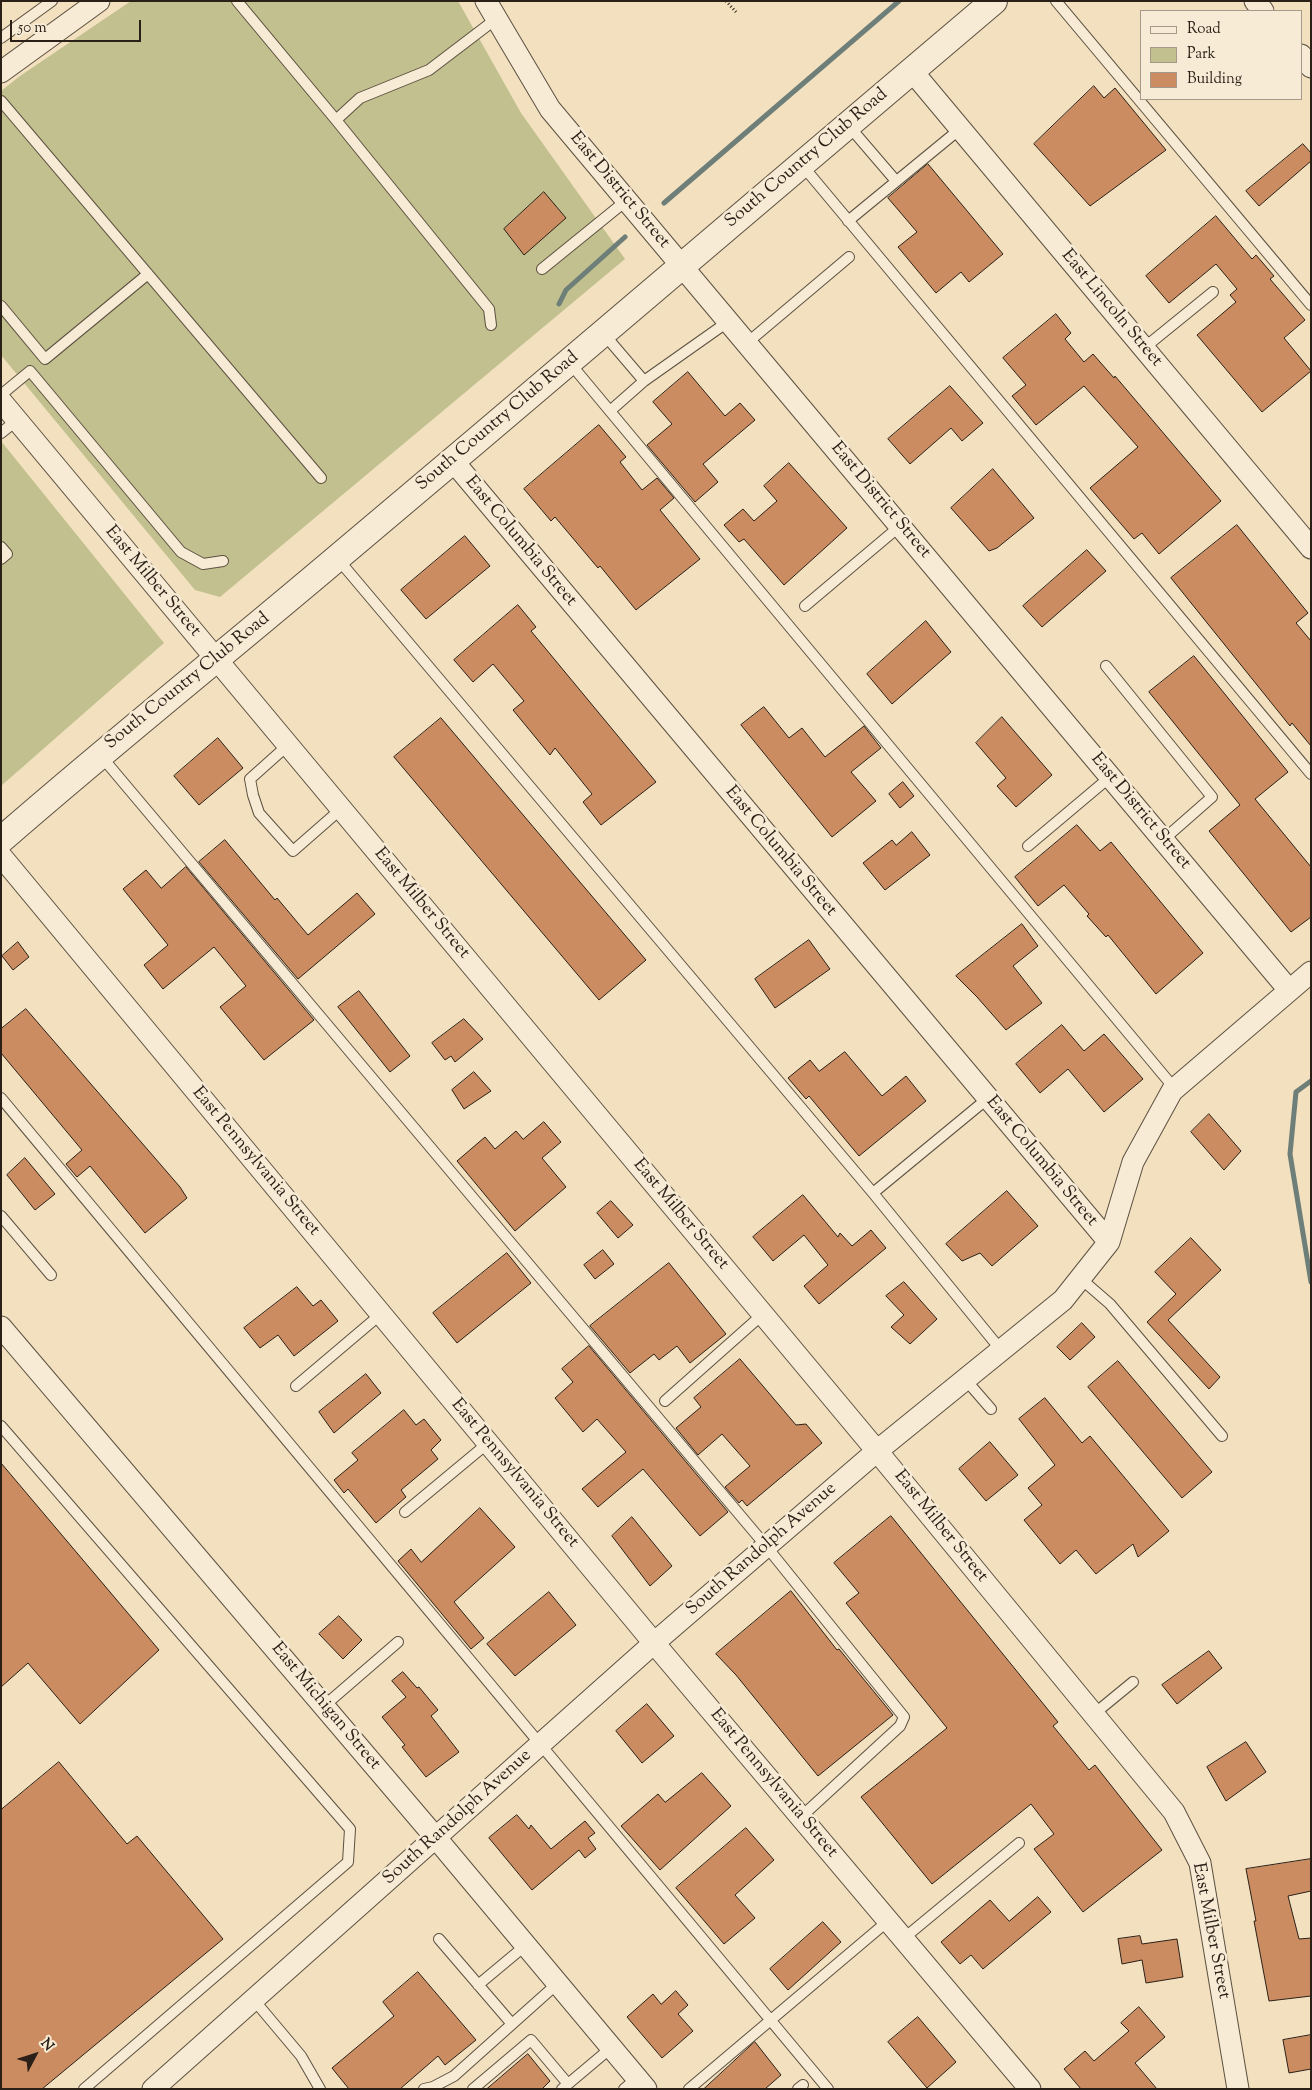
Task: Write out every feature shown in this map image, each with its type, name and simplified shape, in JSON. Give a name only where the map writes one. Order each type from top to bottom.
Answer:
[{"type":"street","points":[[1,72],[99,1]]},
{"type":"street","name":"South Country Club Road","points":[[1,840],[100,755],[217,660],[994,1]]},
{"type":"street","name":"East District Street","points":[[491,10],[550,108],[1289,990]]},
{"type":"street","points":[[1302,57],[1311,67]]},
{"type":"street","name":"East Lincoln Street","points":[[912,71],[1311,548]]},
{"type":"street","name":"East Milber Street","points":[[1,401],[9,426],[217,660],[877,1451],[1174,1812],[1200,1863],[1238,2089]]},
{"type":"street","name":"East Columbia Street","points":[[452,461],[1109,1242]]},
{"type":"street","name":"East Pennsylvania Street","points":[[1,856],[654,1643],[1030,2089]]},
{"type":"street","name":"South Randolph Avenue","points":[[153,2089],[654,1643],[877,1451],[1063,1300],[1109,1242],[1133,1162],[1175,1089],[1311,972]]},
{"type":"street","name":"East Michigan Street","points":[[1,1327],[612,2047],[636,2085]]},
{"type":"lane","points":[[1,38],[52,1]]},
{"type":"lane","points":[[238,1],[489,309],[491,325]]},
{"type":"lane","points":[[1056,1],[1311,305]]},
{"type":"lane","points":[[336,120],[360,98],[429,70],[491,10]]},
{"type":"lane","points":[[1,101],[320,478]]},
{"type":"lane","points":[[848,125],[896,181]]},
{"type":"lane","points":[[848,221],[960,129]]},
{"type":"lane","points":[[801,164],[1311,774]]},
{"type":"lane","points":[[542,270],[627,200]]},
{"type":"lane","points":[[747,343],[849,257]]},
{"type":"lane","points":[[1,306],[45,358],[148,274]]},
{"type":"lane","points":[[1144,348],[1212,292]]},
{"type":"lane","points":[[610,411],[644,381],[729,321]]},
{"type":"lane","points":[[602,333],[644,381]]},
{"type":"lane","points":[[569,362],[1175,1089]]},
{"type":"lane","points":[[1,395],[30,372],[181,552],[203,564],[223,561]]},
{"type":"lane","points":[[805,606],[900,526]]},
{"type":"lane","points":[[1,547],[7,554],[1,560]]},
{"type":"lane","points":[[337,558],[873,1193],[1001,1350]]},
{"type":"lane","points":[[1106,666],[1212,797],[1163,840]]},
{"type":"lane","points":[[288,745],[250,779],[259,813],[293,851],[342,809]]},
{"type":"lane","points":[[100,755],[766,1546],[904,1717],[900,1726],[801,1817]]},
{"type":"lane","points":[[1028,846],[1110,777]]},
{"type":"lane","points":[[1,1098],[828,2089]]},
{"type":"lane","points":[[873,1193],[987,1099]]},
{"type":"lane","points":[[1,1216],[50,1275]]},
{"type":"lane","points":[[1080,1278],[1110,1304],[1222,1436]]},
{"type":"lane","points":[[296,1386],[381,1314]]},
{"type":"lane","points":[[665,1401],[763,1314]]},
{"type":"lane","points":[[965,1379],[991,1409]]},
{"type":"lane","points":[[1,1426],[350,1830],[348,1862],[84,2089]]},
{"type":"lane","points":[[405,1512],[488,1442]]},
{"type":"lane","points":[[324,1706],[398,1642]]},
{"type":"lane","points":[[1094,1714],[1133,1682]]},
{"type":"lane","points":[[903,1938],[1019,1843]]},
{"type":"lane","points":[[689,2089],[888,1921]]},
{"type":"lane","points":[[439,1939],[512,2024]]},
{"type":"lane","points":[[478,1985],[526,1945]]},
{"type":"lane","points":[[424,2089],[433,2087],[454,2076],[558,1983]]},
{"type":"lane","points":[[254,2000],[301,2056],[320,2089]]},
{"type":"lane","points":[[473,2089],[531,2040],[565,2086],[612,2047]]},
{"type":"path","points":[[726,1],[736,12]]},
{"type":"green space","points":[[131,1],[458,1],[521,113],[625,259],[220,597],[195,590],[1,355],[1,91],[20,76]]},
{"type":"green space","points":[[1,441],[164,643],[1,786]]},
{"type":"building","points":[[1094,86],[1104,98],[1115,88],[1166,150],[1090,206],[1034,144]]},
{"type":"building","points":[[1303,144],[1311,153],[1311,161],[1259,206],[1246,191]]},
{"type":"building","points":[[928,164],[1003,254],[969,282],[961,272],[936,293],[898,247],[917,232],[888,198]]},
{"type":"building","points":[[544,192],[566,218],[524,255],[504,229]]},
{"type":"building","points":[[1216,216],[1252,259],[1256,255],[1274,276],[1270,279],[1305,320],[1284,338],[1311,371],[1262,412],[1197,335],[1236,302],[1230,295],[1237,289],[1216,264],[1169,303],[1146,276]]},
{"type":"building","points":[[1056,314],[1071,333],[1065,339],[1084,362],[1093,354],[1114,378],[1115,376],[1221,501],[1159,554],[1142,533],[1134,539],[1090,488],[1138,447],[1084,386],[1036,425],[1012,396],[1026,385],[1003,358]]},
{"type":"building","points":[[688,372],[725,416],[740,403],[755,420],[703,464],[718,482],[695,502],[647,445],[672,424],[653,402]]},
{"type":"building","points":[[950,386],[983,423],[962,441],[951,428],[910,464],[888,439]]},
{"type":"building","points":[[599,425],[626,457],[620,462],[642,490],[657,478],[674,498],[660,510],[700,559],[636,610],[600,566],[598,568],[555,517],[551,521],[524,489]]},
{"type":"building","points":[[789,463],[847,528],[784,585],[744,539],[739,542],[724,525],[743,509],[754,521],[777,501],[764,486]]},
{"type":"building","points":[[993,469],[1034,518],[997,548],[989,551],[951,508]]},
{"type":"building","points":[[1237,525],[1308,613],[1296,623],[1311,641],[1311,746],[1292,723],[1290,726],[1171,578]]},
{"type":"building","points":[[465,536],[490,566],[426,619],[401,590]]},
{"type":"building","points":[[1087,550],[1106,571],[1042,627],[1023,606]]},
{"type":"building","points":[[518,605],[536,627],[531,631],[656,782],[601,825],[583,802],[592,794],[555,748],[550,755],[513,710],[524,701],[493,664],[473,682],[454,660]]},
{"type":"building","points":[[926,621],[951,652],[892,704],[867,674]]},
{"type":"building","points":[[1194,656],[1288,772],[1255,799],[1311,867],[1311,917],[1291,932],[1209,831],[1240,805],[1149,692]]},
{"type":"building","points":[[764,707],[789,738],[802,728],[825,757],[864,726],[881,748],[851,772],[876,801],[832,837],[741,725]]},
{"type":"building","points":[[1002,717],[1052,775],[1016,807],[997,786],[1006,778],[976,743]]},
{"type":"building","points":[[441,718],[646,960],[599,1000],[394,757]]},
{"type":"building","points":[[218,738],[243,768],[199,805],[174,776]]},
{"type":"building","points":[[903,782],[914,796],[900,808],[889,794]]},
{"type":"building","points":[[1077,825],[1100,851],[1111,842],[1203,953],[1156,994],[1108,935],[1106,937],[1087,916],[1089,914],[1064,885],[1038,906],[1015,877]]},
{"type":"building","points":[[912,832],[930,855],[885,890],[863,863],[892,840],[896,845]]},
{"type":"building","points":[[225,840],[275,900],[277,898],[308,935],[357,893],[375,914],[298,979],[199,862]]},
{"type":"building","points":[[186,867],[314,1020],[264,1060],[220,1007],[246,986],[214,947],[163,989],[144,965],[168,945],[123,889],[146,870],[161,888]]},
{"type":"building","points":[[1022,924],[1038,946],[1013,966],[1042,1003],[1006,1030],[956,976]]},
{"type":"building","points":[[809,940],[830,969],[775,1008],[755,979]]},
{"type":"building","points":[[18,942],[29,957],[13,970],[2,956]]},
{"type":"building","points":[[359,991],[410,1056],[390,1072],[338,1007]]},
{"type":"building","points":[[26,1009],[180,1187],[187,1198],[145,1233],[90,1166],[77,1177],[66,1164],[82,1150],[1,1053],[1,1029]]},
{"type":"building","points":[[464,1019],[483,1039],[455,1062],[451,1056],[445,1060],[432,1043]]},
{"type":"building","points":[[1062,1025],[1084,1051],[1104,1034],[1143,1079],[1104,1112],[1068,1069],[1040,1093],[1016,1064]]},
{"type":"building","points":[[845,1052],[882,1096],[906,1076],[926,1101],[859,1156],[809,1096],[806,1099],[788,1078],[810,1060],[819,1071]]},
{"type":"building","points":[[474,1072],[491,1091],[464,1109],[452,1090]]},
{"type":"building","points":[[1209,1114],[1241,1151],[1224,1170],[1191,1132]]},
{"type":"building","points":[[544,1122],[561,1142],[542,1158],[566,1187],[515,1231],[457,1161],[485,1137],[495,1149],[516,1131],[523,1139]]},
{"type":"building","points":[[25,1158],[55,1194],[35,1210],[7,1175]]},
{"type":"building","points":[[1007,1191],[1038,1226],[992,1266],[980,1253],[962,1261],[946,1244]]},
{"type":"building","points":[[803,1195],[838,1237],[840,1233],[852,1246],[871,1230],[886,1248],[819,1304],[804,1286],[828,1265],[804,1235],[773,1261],[753,1237]]},
{"type":"building","points":[[611,1201],[633,1225],[618,1238],[597,1213]]},
{"type":"building","points":[[1191,1238],[1221,1270],[1168,1320],[1220,1377],[1209,1389],[1147,1322],[1176,1294],[1155,1272]]},
{"type":"building","points":[[603,1250],[614,1264],[595,1279],[584,1265]]},
{"type":"building","points":[[507,1253],[531,1283],[457,1343],[433,1313]]},
{"type":"building","points":[[669,1263],[726,1334],[690,1363],[677,1346],[659,1360],[654,1354],[630,1373],[590,1326]]},
{"type":"building","points":[[904,1282],[937,1319],[910,1344],[891,1327],[904,1315],[886,1296]]},
{"type":"building","points":[[297,1287],[313,1306],[321,1300],[338,1321],[294,1356],[278,1335],[260,1348],[244,1328]]},
{"type":"building","points":[[1082,1323],[1095,1337],[1070,1360],[1057,1347]]},
{"type":"building","points":[[589,1346],[728,1512],[700,1536],[643,1469],[598,1507],[582,1489],[626,1452],[597,1419],[583,1432],[555,1398],[573,1382],[562,1369]]},
{"type":"building","points":[[740,1359],[796,1425],[806,1424],[822,1443],[747,1506],[742,1500],[739,1503],[725,1487],[750,1466],[722,1434],[698,1455],[676,1428],[701,1407],[694,1398]]},
{"type":"building","points":[[1118,1361],[1212,1472],[1182,1498],[1088,1387]]},
{"type":"building","points":[[366,1374],[381,1393],[334,1433],[319,1412]]},
{"type":"building","points":[[1045,1398],[1082,1443],[1090,1436],[1169,1531],[1138,1557],[1133,1544],[1096,1574],[1076,1550],[1060,1564],[1024,1520],[1042,1505],[1028,1488],[1055,1465],[1019,1419]]},
{"type":"building","points":[[404,1410],[416,1425],[424,1419],[441,1440],[431,1450],[438,1459],[401,1490],[406,1497],[376,1523],[348,1489],[344,1493],[334,1480],[358,1460],[352,1453]]},
{"type":"building","points":[[990,1442],[1018,1475],[986,1501],[959,1469]]},
{"type":"building","points":[[1,1463],[159,1650],[80,1724],[28,1663],[1,1687]]},
{"type":"building","points":[[480,1508],[515,1547],[454,1602],[484,1638],[471,1649],[398,1561],[411,1549],[421,1562]]},
{"type":"building","points":[[891,1516],[1058,1722],[1053,1726],[1089,1770],[1095,1765],[1162,1850],[1083,1912],[1034,1849],[1054,1834],[1031,1804],[932,1884],[861,1797],[947,1728],[846,1603],[859,1593],[834,1563]]},
{"type":"building","points":[[632,1517],[672,1566],[650,1586],[612,1536]]},
{"type":"building","points":[[791,1591],[837,1650],[839,1649],[893,1715],[818,1776],[736,1675],[716,1654]]},
{"type":"building","points":[[549,1592],[576,1625],[515,1676],[487,1644]]},
{"type":"building","points":[[339,1616],[362,1640],[343,1659],[319,1634]]},
{"type":"building","points":[[1209,1651],[1222,1668],[1177,1704],[1162,1685]]},
{"type":"building","points":[[403,1672],[417,1688],[419,1687],[438,1710],[431,1716],[459,1752],[426,1777],[402,1747],[405,1745],[382,1717],[406,1697],[392,1681]]},
{"type":"building","points":[[647,1704],[674,1736],[642,1763],[616,1731]]},
{"type":"building","points":[[1246,1742],[1266,1772],[1226,1801],[1207,1767]]},
{"type":"building","points":[[59,1762],[127,1844],[137,1836],[223,1939],[42,2089],[1,2089],[1,1810]]},
{"type":"building","points":[[702,1773],[731,1806],[660,1870],[621,1826],[658,1794],[665,1802]]},
{"type":"building","points":[[517,1815],[529,1829],[531,1825],[551,1849],[585,1821],[595,1833],[588,1838],[596,1849],[585,1858],[579,1850],[532,1890],[489,1838]]},
{"type":"building","points":[[746,1828],[774,1860],[735,1895],[755,1918],[724,1944],[676,1888]]},
{"type":"building","points":[[1311,1859],[1311,1891],[1288,1896],[1299,1939],[1311,1938],[1311,1996],[1269,2001],[1246,1869]]},
{"type":"building","points":[[1038,1897],[1051,1912],[983,1969],[971,1955],[960,1964],[941,1942],[990,1900],[1009,1921]]},
{"type":"building","points":[[823,1922],[841,1942],[788,1990],[770,1969]]},
{"type":"building","points":[[1140,1936],[1142,1944],[1177,1939],[1183,1977],[1146,1983],[1142,1960],[1122,1964],[1118,1939]]},
{"type":"building","points":[[418,1972],[476,2040],[445,2065],[438,2056],[400,2089],[349,2089],[332,2068],[394,2016],[383,2002]]},
{"type":"building","points":[[676,1991],[688,2005],[678,2014],[693,2031],[662,2058],[627,2017],[653,1994],[661,2004]]},
{"type":"building","points":[[1139,2007],[1165,2037],[1135,2063],[1157,2089],[1081,2089],[1064,2069],[1085,2051],[1094,2061],[1129,2031],[1121,2023]]},
{"type":"building","points":[[918,2017],[956,2062],[927,2088],[888,2042]]},
{"type":"building","points":[[1311,2035],[1311,2069],[1289,2073],[1283,2040]]},
{"type":"building","points":[[755,2042],[781,2075],[765,2089],[704,2089]]},
{"type":"building","points":[[528,2054],[550,2081],[542,2089],[487,2089]]},
{"type":"waterway","points":[[664,203],[899,1]]},
{"type":"waterway","points":[[559,304],[566,290],[625,237]]},
{"type":"waterway","points":[[1311,1081],[1296,1092],[1290,1154],[1311,1282]]}]
